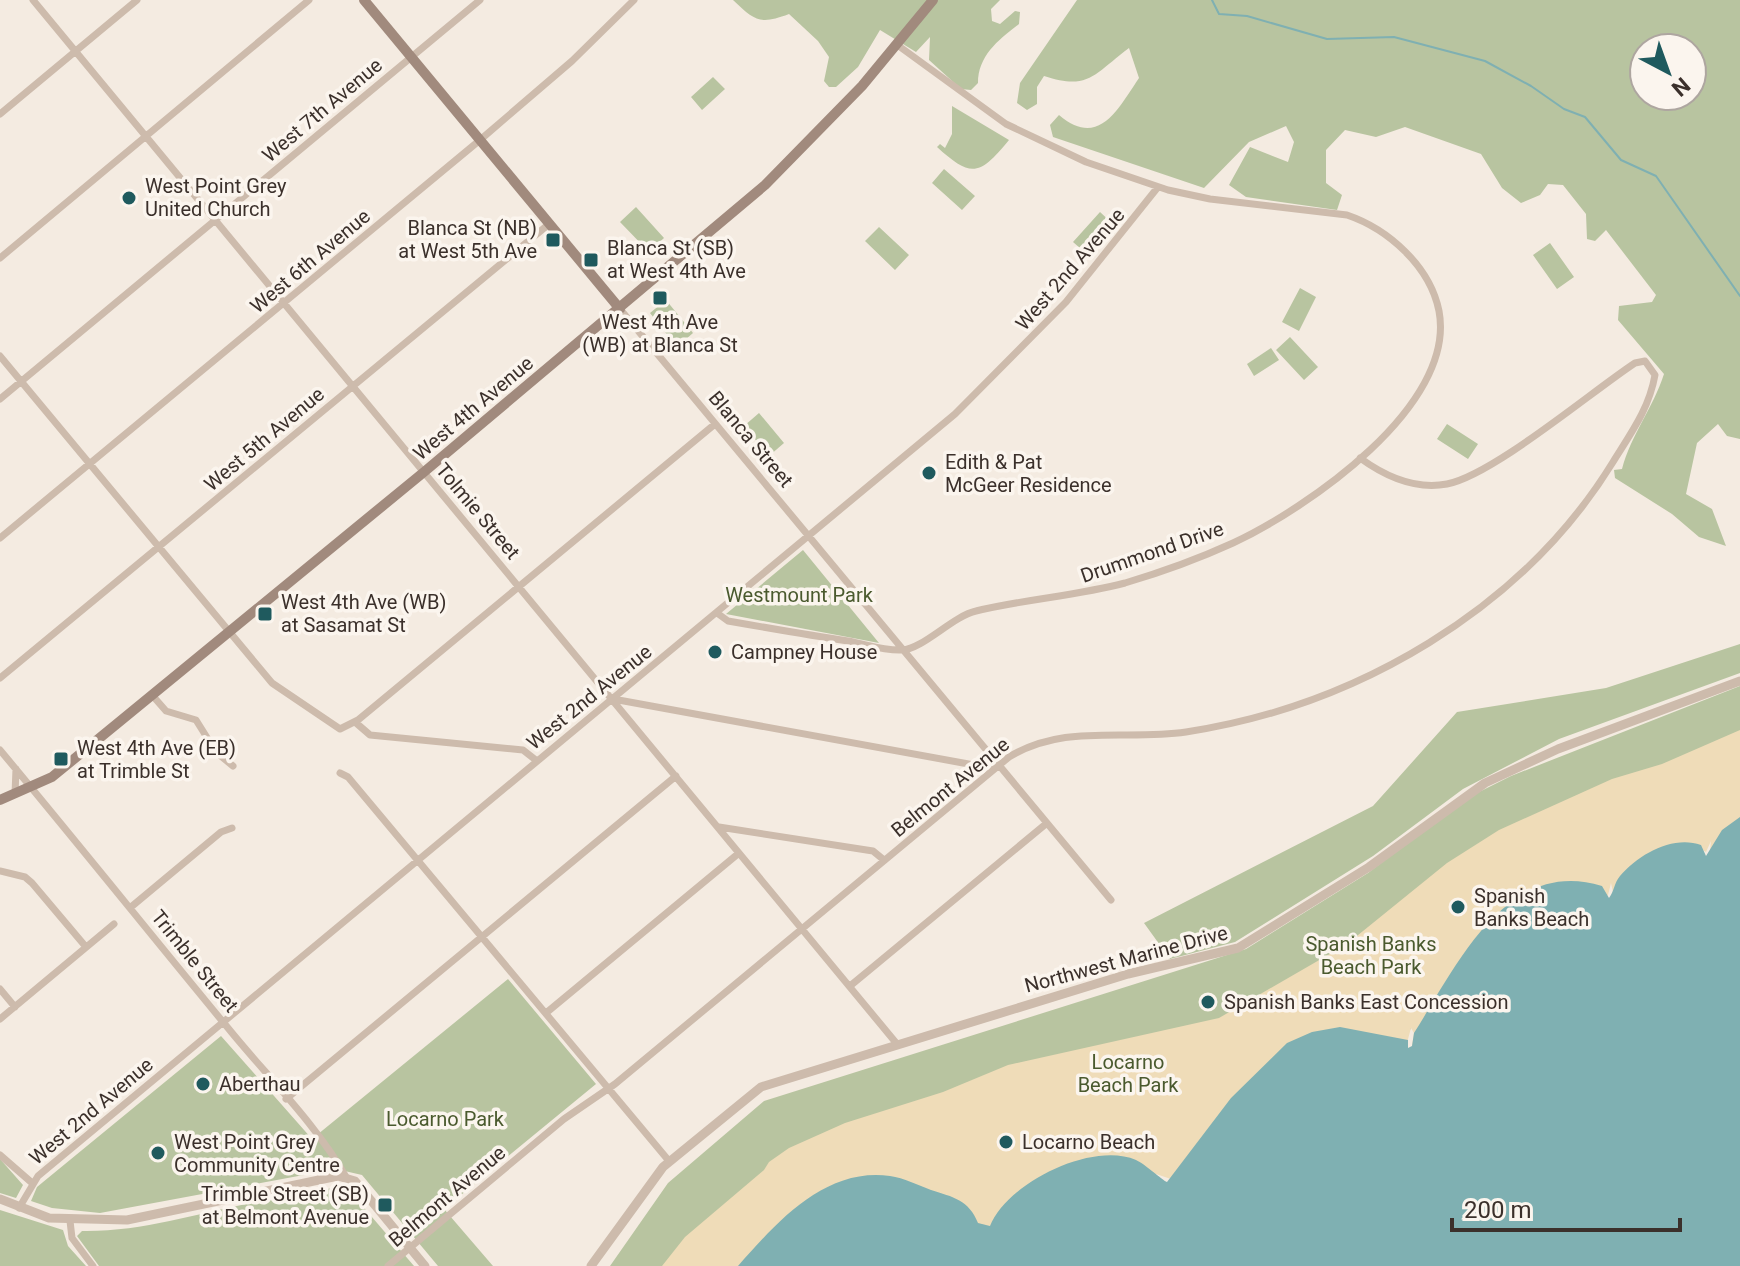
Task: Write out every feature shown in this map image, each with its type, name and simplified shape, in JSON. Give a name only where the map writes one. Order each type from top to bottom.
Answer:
[{"type":"main road","name":"Blanca Street","points":[[364,0],[620,309]]},
{"type":"main road","name":"West 4th Avenue","points":[[0,800],[52,777],[620,309],[790,161],[933,0]]},
{"type":"street","name":"Tolmie Street","points":[[33,0],[897,1044]]},
{"type":"street","points":[[0,114],[137,0]]},
{"type":"street","points":[[0,258],[309,0]]},
{"type":"street","name":"West 7th Avenue","points":[[0,399],[480,0]]},
{"type":"street","name":"West 6th Avenue","points":[[0,538],[480,140],[634,0]]},
{"type":"street","name":"Drummond Drive","points":[[896,44],[1006,124],[1086,162],[1158,187],[1210,199],[1347,215],[1371,224],[1391,238],[1425,278],[1437,302],[1441,323],[1438,348],[1428,379],[1400,420],[1360,458],[1297,507],[1235,542],[1194,560],[1067,597],[973,611],[904,650]]},
{"type":"street","name":"West 2nd Avenue","points":[[19,1208],[31,1182],[955,414],[1012,359],[1094,269],[1158,187]]},
{"type":"street","name":"West 5th Avenue","points":[[0,678],[549,224]]},
{"type":"street","name":"Blanca Street","points":[[620,309],[1111,900]]},
{"type":"street","points":[[0,356],[280,689],[335,727],[348,727],[355,722],[715,424]]},
{"type":"street","name":"Belmont Avenue","points":[[388,1266],[999,765],[1031,744],[1048,738],[1184,732],[1262,716],[1352,683],[1441,636],[1512,581],[1596,490],[1650,402],[1655,375],[1645,361],[1635,363],[1495,462],[1448,484],[1397,480],[1360,458]]},
{"type":"street","points":[[717,613],[728,621],[904,650]]},
{"type":"street","name":"Northwest Marine Drive","points":[[591,1266],[651,1180],[669,1161],[761,1087],[1128,974],[1238,948],[1369,867],[1485,783],[1558,749],[1740,681]]},
{"type":"street","points":[[152,695],[166,711],[196,720],[216,752],[233,766]]},
{"type":"street","points":[[613,699],[976,766],[999,765]]},
{"type":"street","points":[[355,722],[370,735],[523,750],[537,761]]},
{"type":"street","name":"Trimble Street","points":[[0,750],[131,907],[346,1177]]},
{"type":"street","points":[[15,794],[16,769]]},
{"type":"street","points":[[340,773],[348,777],[669,1161]]},
{"type":"street","points":[[286,1099],[676,776]]},
{"type":"street","points":[[850,986],[1047,823]]},
{"type":"street","points":[[719,827],[873,851],[884,860]]},
{"type":"street","points":[[131,907],[221,832],[232,828]]},
{"type":"street","points":[[546,1013],[739,853]]},
{"type":"street","points":[[0,871],[25,877],[32,883],[86,947]]},
{"type":"street","points":[[0,1019],[114,924]]},
{"type":"street","points":[[0,989],[15,1007]]},
{"type":"street","points":[[0,1155],[31,1182]]},
{"type":"street","points":[[0,1199],[19,1208],[70,1221],[152,1216],[346,1177],[358,1184],[425,1266]]},
{"type":"street","points":[[70,1221],[72,1238],[93,1266]]},
{"type":"green space","points":[[733,0],[1000,0],[991,9],[992,21],[1000,24],[1015,11],[1020,12],[1019,24],[985,57],[978,83],[971,90],[961,89],[929,60],[930,37],[916,52],[880,30],[858,67],[836,87],[829,87],[824,81],[829,57],[818,41],[789,14],[758,19]]},
{"type":"green space","points":[[1077,0],[1740,0],[1740,439],[1727,436],[1718,424],[1697,443],[1686,494],[1712,509],[1726,546],[1699,537],[1672,514],[1615,478],[1614,470],[1622,469],[1664,374],[1618,320],[1619,306],[1652,302],[1656,295],[1606,230],[1595,241],[1587,239],[1586,214],[1563,185],[1548,184],[1540,195],[1521,203],[1502,188],[1481,154],[1405,127],[1376,137],[1345,130],[1326,150],[1326,183],[1342,195],[1337,210],[1246,197],[1229,185],[1250,147],[1288,162],[1294,142],[1286,126],[1249,142],[1204,188],[1053,137],[1050,125],[1059,115],[1085,128],[1106,121],[1115,112],[1139,78],[1129,48],[1099,72],[1081,81],[1044,76],[1037,87],[1037,104],[1027,110],[1017,103],[1020,83]]},
{"type":"green space","points":[[713,77],[725,89],[702,110],[691,97]]},
{"type":"green space","points":[[952,106],[1009,140],[983,166],[968,168],[937,147],[940,144],[945,148],[952,134]]},
{"type":"green space","points":[[944,169],[975,196],[962,210],[932,183]]},
{"type":"green space","points":[[636,207],[664,238],[649,252],[620,222]]},
{"type":"green space","points":[[1100,212],[1114,225],[1088,255],[1073,242]]},
{"type":"green space","points":[[879,227],[909,255],[895,270],[865,241]]},
{"type":"green space","points":[[1550,243],[1574,277],[1557,289],[1533,255]]},
{"type":"green space","points":[[1300,288],[1316,297],[1299,331],[1282,322]]},
{"type":"green space","points":[[666,300],[693,333],[677,347],[650,313]]},
{"type":"green space","points":[[1290,337],[1318,367],[1304,380],[1276,350]]},
{"type":"green space","points":[[1271,348],[1279,360],[1254,376],[1247,364]]},
{"type":"green space","points":[[759,413],[784,443],[769,456],[744,426]]},
{"type":"green space","points":[[1447,424],[1478,444],[1468,459],[1437,439]]},
{"type":"green space","name":"Westmount Park","points":[[803,550],[879,643],[726,614]]},
{"type":"green space","points":[[1740,644],[1740,673],[1559,739],[1463,789],[1373,856],[1235,942],[1170,959],[1144,923],[1373,806],[1457,712],[1606,688]]},
{"type":"green space","points":[[1740,686],[1740,815],[1456,947],[1410,1030],[1312,1021],[738,1266],[610,1266],[668,1183],[764,1101],[1246,949],[1368,873],[1467,798],[1511,776]]},
{"type":"green space","name":"Locarno Park","points":[[508,979],[596,1084],[444,1209],[493,1266],[438,1266],[362,1175],[336,1169],[100,1213],[52,1208],[31,1201],[37,1187],[221,1036],[312,1139]]},
{"type":"green space","points":[[0,1159],[23,1185],[16,1198],[0,1193]]},
{"type":"green space","points":[[337,1186],[347,1188],[414,1266],[99,1266],[77,1236],[82,1231],[146,1225]]},
{"type":"green space","points":[[0,1210],[63,1230],[68,1246],[86,1266],[0,1266]]},
{"type":"sand","points":[[1740,730],[1740,823],[1710,851],[1711,841],[1706,852],[1699,848],[1613,892],[1611,883],[1608,895],[1412,1046],[1414,1033],[1411,1028],[1404,1054],[1174,1180],[1138,1168],[991,1228],[763,1266],[662,1266],[685,1237],[789,1148],[845,1123],[943,1092],[1008,1065],[1219,1018],[1347,944],[1447,863],[1499,830],[1612,779],[1662,764]]},
{"type":"water","points":[[1740,817],[1740,1266],[738,1266],[769,1232],[804,1201],[844,1180],[866,1175],[895,1177],[953,1197],[970,1209],[978,1223],[990,1226],[999,1210],[1032,1181],[1075,1161],[1097,1156],[1136,1160],[1167,1182],[1231,1098],[1287,1043],[1312,1032],[1340,1027],[1408,1040],[1408,1048],[1412,1046],[1414,1033],[1467,950],[1511,902],[1538,887],[1568,881],[1602,886],[1609,898],[1620,876],[1637,860],[1657,848],[1679,843],[1701,845],[1706,856],[1722,830]]},
{"type":"waterway","points":[[1212,0],[1219,14],[1247,16],[1327,39],[1394,37],[1485,61],[1531,86],[1564,109],[1585,117],[1621,160],[1656,176],[1740,296]]},
{"type":"place","name":"West Point Grey United Church","points":[[129,198]]},
{"type":"place","name":"Blanca St (NB) at West 5th Ave","points":[[553,240]]},
{"type":"place","name":"Blanca St (SB) at West 4th Ave","points":[[591,260]]},
{"type":"place","name":"West 4th Ave (WB) at Blanca St","points":[[660,298]]},
{"type":"place","name":"Edith & Pat McGeer Residence","points":[[929,473]]},
{"type":"place","name":"West 4th Ave (WB) at Sasamat St","points":[[265,614]]},
{"type":"place","name":"Campney House","points":[[715,652]]},
{"type":"place","name":"West 4th Ave (EB) at Trimble St","points":[[61,759]]},
{"type":"place","name":"Spanish Banks Beach","points":[[1458,907]]},
{"type":"place","name":"Spanish Banks East Concession","points":[[1208,1002]]},
{"type":"place","name":"Aberthau","points":[[203,1084]]},
{"type":"place","name":"Locarno Beach","points":[[1006,1142]]},
{"type":"place","name":"West Point Grey Community Centre","points":[[158,1153]]},
{"type":"place","name":"Trimble Street (SB) at Belmont Avenue","points":[[385,1205]]},
{"type":"park label","name":"Spanish Banks Beach Park","points":[[1371,956]]},
{"type":"park label","name":"Locarno Beach Park","points":[[1128,1074]]}]
